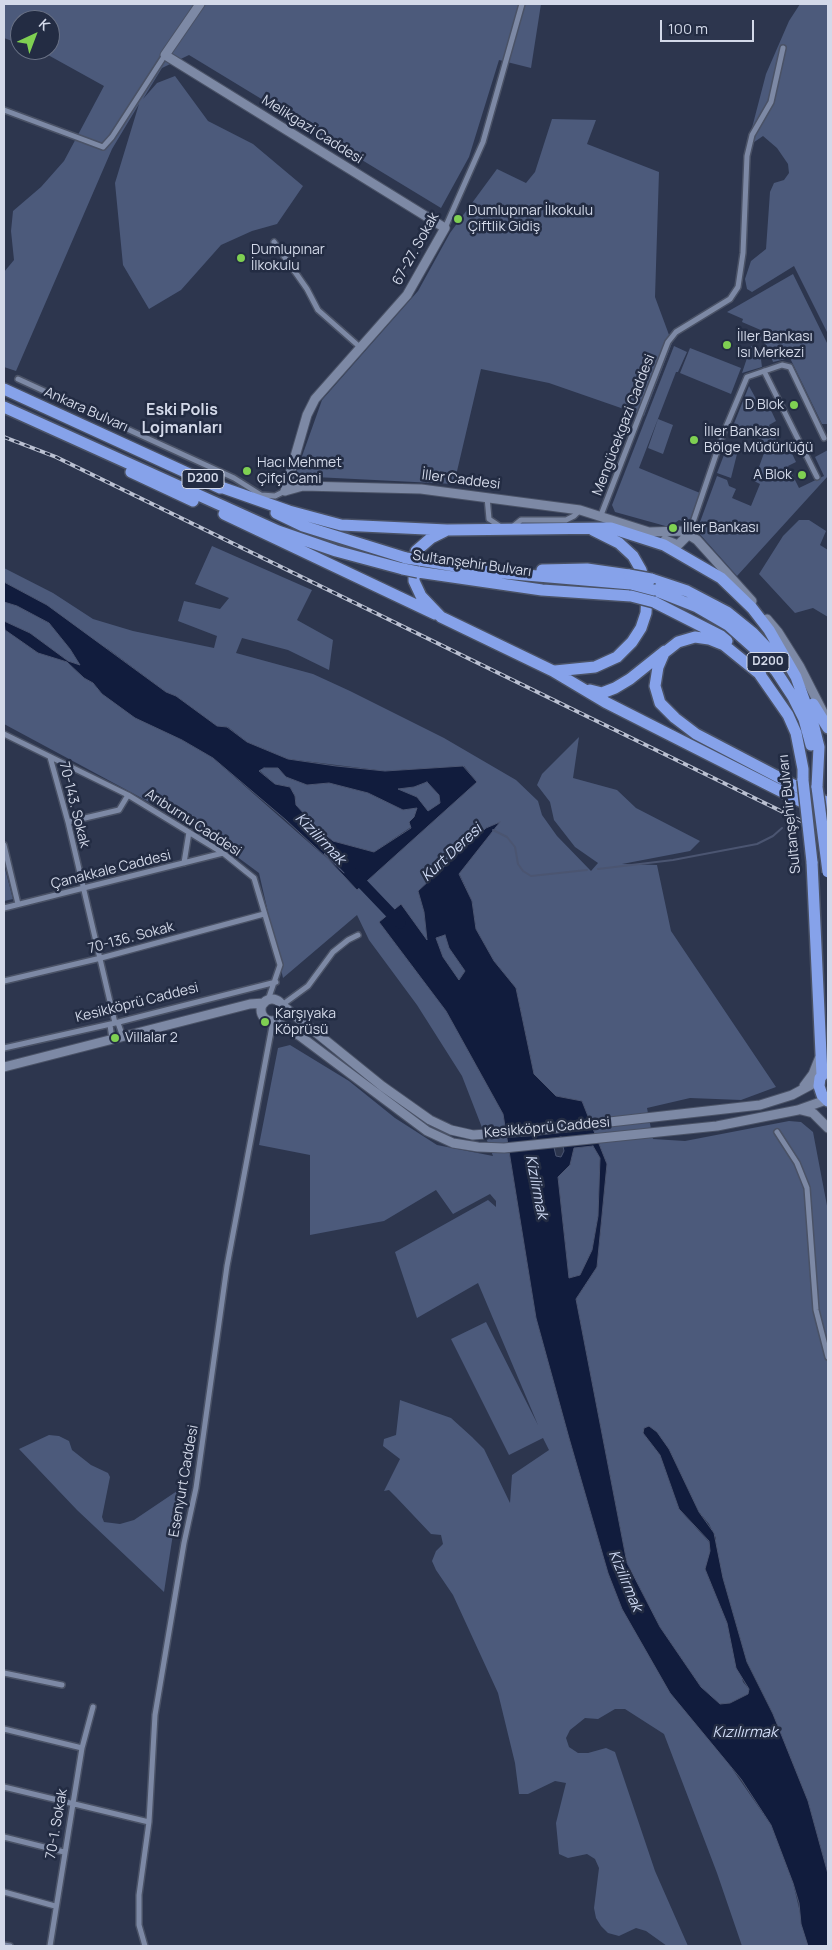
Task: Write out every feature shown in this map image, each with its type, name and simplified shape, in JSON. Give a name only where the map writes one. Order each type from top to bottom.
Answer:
[{"type":"highway","name":"Ankara Bulvarı","points":[[4,390],[303,526],[405,564]]},
{"type":"highway","name":"D200","points":[[4,407],[278,530],[336,551],[405,564]]},
{"type":"highway","points":[[73,438],[158,486],[206,506],[553,670],[583,689],[828,815]]},
{"type":"highway","points":[[214,485],[289,511],[341,525],[447,530],[611,528],[664,545],[721,578],[752,608],[783,654],[807,704],[819,748],[817,787]]},
{"type":"highway","points":[[553,670],[595,668],[617,657],[632,642],[646,613],[647,593],[640,570],[633,556],[619,543],[589,529]]},
{"type":"highway","points":[[441,617],[421,596],[414,581],[414,564],[416,551],[431,538],[447,530]]},
{"type":"highway","name":"Sultanşehir Bulvarı","points":[[405,564],[542,590],[630,585]]},
{"type":"highway","name":"Sultanşehir Bulvarı","points":[[419,566],[587,569],[630,585],[654,602],[721,636],[753,664],[788,716],[796,733],[803,769],[812,862],[820,1056],[823,1075],[820,1091],[828,1101]]},
{"type":"highway","points":[[630,585],[652,585],[688,591],[727,612],[753,633],[776,658]]},
{"type":"highway","name":"Sultanşehir Bulvarı","points":[[652,585],[728,625],[776,671],[804,719],[811,744],[828,873]]},
{"type":"highway","points":[[583,689],[602,693],[615,688],[674,645],[695,637],[709,639],[730,649],[761,675]]},
{"type":"highway","points":[[674,645],[664,653],[658,667],[655,686],[660,703],[675,718],[696,734],[828,803]]},
{"type":"highway","points":[[813,704],[828,728]]},
{"type":"street","points":[[4,110],[103,147],[112,137],[200,4]]},
{"type":"street","name":"67-27. Sokak","points":[[285,491],[309,410],[318,394],[361,348],[411,289],[445,228],[483,142],[522,4]]},
{"type":"street","name":"Mengücekgazi Caddesi","points":[[601,515],[668,342],[676,332],[730,299],[738,287],[743,253],[747,156],[752,135],[771,102],[783,48]]},
{"type":"street","name":"Melikgazi Caddesi","points":[[165,55],[445,228]]},
{"type":"street","points":[[274,242],[307,289],[318,310],[361,348]]},
{"type":"street","points":[[649,532],[678,545],[689,534],[743,383],[748,377],[782,364],[790,366],[824,438]]},
{"type":"street","points":[[764,371],[817,477]]},
{"type":"street","name":"İller Caddesi","points":[[18,379],[234,478],[261,495],[275,496],[303,486],[420,488],[580,510],[601,515],[649,532],[682,531],[689,534]]},
{"type":"street","points":[[487,497],[489,519],[510,530],[521,520],[561,521],[571,518],[580,510]]},
{"type":"street","points":[[689,534],[705,548],[778,632],[800,667],[828,722]]},
{"type":"street","name":"Arıburnu Caddesi","points":[[4,734],[128,795],[222,853],[254,878],[280,965],[276,982],[266,1001]]},
{"type":"street","name":"70-143. Sokak","points":[[50,757],[101,958],[114,1023]]},
{"type":"street","points":[[68,822],[119,810],[128,795]]},
{"type":"street","points":[[184,864],[188,832]]},
{"type":"street","points":[[4,845],[18,904]]},
{"type":"street","name":"Çanakkale Caddesi","points":[[4,908],[222,853]]},
{"type":"street","name":"70-136. Sokak","points":[[4,981],[101,958],[264,914]]},
{"type":"street","points":[[282,1005],[308,986],[334,952],[348,940],[358,935]]},
{"type":"street","name":"Kesikköprü Caddesi","points":[[4,1048],[114,1023],[276,982]]},
{"type":"street","points":[[276,1000],[282,1005],[282,1014],[274,1021],[262,1016],[261,1008],[266,1001],[276,1000]]},
{"type":"street","name":"Kesikköprü Caddesi","points":[[4,1067],[266,1001]]},
{"type":"street","name":"Kesikköprü Caddesi","points":[[282,1005],[382,1086],[430,1120],[451,1130],[473,1135],[664,1117],[760,1105],[794,1094],[823,1075]]},
{"type":"street","name":"Kesikköprü Caddesi","points":[[274,1021],[300,1036],[427,1131],[453,1143],[478,1147],[504,1148],[717,1126],[798,1110],[828,1101]]},
{"type":"street","name":"Esenyurt Caddesi","points":[[145,1946],[139,1925],[139,1895],[149,1822],[155,1715],[184,1543],[196,1488],[227,1266],[274,1021]]},
{"type":"street","points":[[114,1023],[123,1036]]},
{"type":"street","points":[[112,1039],[114,1023]]},
{"type":"street","points":[[794,1094],[811,1078],[820,1056]]},
{"type":"street","points":[[798,1110],[814,1113],[828,1128]]},
{"type":"street","points":[[777,1132],[797,1163],[807,1188],[816,1310],[828,1357]]},
{"type":"street","points":[[4,1674],[62,1685]]},
{"type":"street","name":"70-1. Sokak","points":[[50,1946],[82,1748],[93,1707]]},
{"type":"street","points":[[4,1729],[82,1748]]},
{"type":"street","points":[[4,1788],[149,1822]]},
{"type":"street","points":[[4,1838],[64,1852]]},
{"type":"street","points":[[4,1892],[55,1906]]},
{"type":"street","points":[[4,1945],[10,1946]]},
{"type":"shaded area","points":[[4,4],[541,4],[531,68],[499,60],[469,157],[441,208],[189,55],[162,68],[143,99],[157,83],[175,76],[208,121],[253,144],[303,186],[277,224],[252,231],[221,245],[181,290],[149,309],[123,265],[115,183],[139,104],[112,149],[16,371],[4,367],[4,272],[14,260],[11,231],[13,211],[41,187],[64,161],[104,86],[57,60],[60,60],[60,10],[10,10],[10,40],[4,38]]},
{"type":"shaded area","points":[[800,4],[828,4],[828,334],[794,266],[752,292],[747,289],[745,279],[751,261],[766,249],[770,192],[774,183],[784,180],[789,173],[788,164],[777,148],[763,136],[747,147],[766,74],[789,21]]},
{"type":"shaded area","points":[[552,119],[596,120],[587,144],[659,172],[655,297],[672,343],[644,416],[549,383],[481,369],[454,484],[295,476],[322,400],[418,291],[450,233],[497,169],[526,183],[535,172]]},
{"type":"shaded area","points":[[793,274],[828,345],[828,424],[822,424],[790,358],[773,362],[768,347],[760,339],[763,331],[742,322],[743,319],[727,312]]},
{"type":"shaded area","points":[[674,346],[687,352],[678,372],[676,372],[639,468],[700,493],[691,518],[685,522],[679,520],[669,527],[615,512],[612,505]]},
{"type":"shaded area","points":[[751,346],[760,352],[762,367],[742,373]]},
{"type":"shaded area","points":[[690,348],[741,368],[731,394],[680,373]]},
{"type":"shaded area","points":[[749,386],[761,408],[769,406],[776,421],[769,425],[780,448],[788,445],[796,462],[788,466],[799,488],[824,476],[815,457],[828,450],[828,476],[737,576],[697,531],[703,525],[700,522],[717,476],[727,480],[729,486],[736,489],[732,498],[751,506],[760,484],[754,481],[764,453],[760,450],[764,441],[733,426]]},
{"type":"shaded area","points":[[658,419],[673,425],[663,454],[648,448]]},
{"type":"shaded area","points":[[729,442],[739,446],[731,478],[717,473]]},
{"type":"shaded area","points":[[799,520],[809,520],[826,531],[820,545],[828,550],[828,617],[813,608],[795,613],[759,574],[783,536]]},
{"type":"shaded area","points":[[212,546],[312,590],[297,620],[333,640],[329,670],[288,650],[242,638],[236,653],[313,674],[444,738],[516,780],[538,801],[542,815],[557,836],[591,871],[598,863],[575,847],[554,820],[550,802],[537,785],[542,774],[579,737],[573,778],[617,790],[636,808],[700,841],[690,851],[622,864],[657,865],[671,931],[776,1087],[741,1100],[690,1098],[647,1108],[653,1139],[685,1141],[789,1121],[801,1122],[813,1132],[828,1211],[828,1874],[808,1801],[773,1714],[747,1662],[716,1553],[716,1538],[709,1524],[699,1512],[669,1449],[643,1433],[660,1455],[679,1509],[709,1542],[711,1551],[705,1569],[727,1623],[743,1682],[749,1689],[748,1694],[730,1703],[720,1704],[701,1687],[660,1627],[627,1563],[576,1299],[597,1267],[607,1164],[582,1101],[556,1096],[534,1074],[516,988],[494,961],[476,929],[472,901],[459,873],[499,823],[486,828],[418,891],[424,912],[427,941],[379,922],[446,1011],[503,1114],[536,1318],[608,1573],[622,1609],[771,1825],[793,1883],[808,1946],[742,1946],[717,1873],[664,1734],[625,1709],[615,1709],[598,1719],[585,1718],[570,1730],[566,1738],[569,1747],[578,1753],[588,1753],[606,1748],[615,1752],[655,1871],[688,1946],[667,1946],[646,1931],[636,1928],[619,1936],[608,1933],[601,1926],[596,1918],[594,1908],[599,1868],[595,1859],[587,1854],[568,1858],[559,1854],[556,1823],[566,1783],[555,1781],[528,1794],[519,1794],[515,1763],[498,1693],[453,1595],[432,1561],[436,1551],[443,1544],[441,1535],[431,1534],[389,1490],[384,1491],[400,1459],[383,1446],[384,1439],[396,1435],[400,1400],[451,1418],[472,1437],[484,1449],[510,1503],[512,1475],[549,1450],[543,1438],[509,1455],[451,1339],[486,1322],[538,1425],[478,1283],[417,1318],[395,1252],[488,1200],[496,1207],[496,1201],[490,1194],[453,1214],[436,1190],[384,1221],[310,1235],[310,1155],[259,1145],[278,1048],[290,1045],[349,1081],[395,1118],[437,1145],[493,1156],[462,1076],[417,1005],[369,940],[357,915],[283,978],[259,873],[201,830],[4,724],[4,629],[38,653],[67,662],[84,678],[93,683],[102,694],[213,758],[323,855],[321,850],[325,842],[346,858],[351,869],[344,874],[330,860],[357,890],[477,782],[464,766],[385,771],[288,759],[247,742],[228,727],[217,726],[176,696],[166,692],[47,605],[4,582],[4,568],[53,593],[93,619],[133,631],[214,648],[217,636],[178,621],[184,601],[220,609],[229,598],[195,584]]},
{"type":"shaded area","points":[[4,602],[17,606],[49,623],[80,665],[68,661],[30,633],[4,621]]},
{"type":"shaded area","points":[[278,768],[286,777],[307,785],[329,783],[368,793],[403,810],[417,808],[411,827],[374,852],[333,841],[317,828],[296,805],[295,796],[290,787],[275,784],[259,770]]},
{"type":"shaded area","points":[[427,782],[439,795],[440,803],[428,812],[417,797],[397,789],[414,787]]},
{"type":"shaded area","points":[[4,865],[13,899],[4,901]]},
{"type":"shaded area","points":[[445,935],[449,948],[465,971],[458,981],[443,957],[436,938]]},
{"type":"shaded area","points":[[593,1146],[600,1158],[598,1216],[592,1250],[580,1275],[569,1278],[558,1177],[570,1165],[574,1148]]},
{"type":"shaded area","points":[[49,1435],[59,1436],[69,1441],[72,1450],[91,1465],[108,1473],[110,1477],[102,1517],[104,1522],[120,1524],[134,1520],[180,1489],[164,1592],[77,1510],[19,1449]]},
{"type":"water","points":[[4,582],[47,605],[166,692],[176,696],[217,726],[227,727],[247,742],[288,759],[385,771],[463,766],[477,782],[357,890],[328,859],[286,820],[213,758],[182,740],[135,718],[102,694],[93,683],[84,678],[67,662],[38,653],[5,630],[4,621],[30,633],[68,661],[80,665],[49,623],[17,606],[4,602]],"holes":[[[264,768],[278,768],[286,777],[307,785],[329,783],[368,793],[403,810],[417,808],[414,817],[409,822],[411,828],[374,852],[333,841],[317,828],[296,805],[295,796],[290,787],[275,784],[259,771]],[[427,782],[439,795],[440,803],[428,811],[417,797],[398,789],[414,787]],[[325,843],[346,858],[351,869],[344,873],[324,854],[326,852],[321,849]]]},
{"type":"water","name":"Kızılırmak","points":[[500,822],[459,874],[472,901],[476,929],[494,961],[516,988],[534,1074],[556,1096],[582,1101],[607,1164],[597,1267],[576,1299],[627,1563],[660,1627],[701,1687],[720,1704],[730,1703],[748,1694],[749,1689],[736,1668],[727,1623],[705,1569],[710,1551],[709,1541],[679,1509],[660,1455],[643,1433],[644,1428],[649,1426],[657,1432],[669,1449],[699,1512],[714,1533],[723,1578],[747,1662],[773,1714],[808,1801],[828,1874],[828,1946],[808,1946],[801,1924],[799,1903],[793,1883],[771,1825],[741,1779],[670,1693],[622,1609],[608,1573],[536,1318],[503,1114],[446,1011],[379,922],[401,904],[427,940],[424,912],[418,891],[486,828]],"holes":[[[445,935],[449,948],[465,971],[459,980],[443,957],[436,938]],[[561,1137],[564,1151],[561,1157],[556,1156],[552,1139]],[[593,1146],[600,1158],[598,1216],[592,1250],[580,1275],[569,1278],[558,1177],[570,1165],[574,1148]]]},
{"type":"waterway","name":"Kurt Deresi","points":[[598,869],[673,860],[757,844],[773,836],[782,828]]},
{"type":"waterway","name":"Kurt Deresi","points":[[493,830],[507,837],[515,847],[518,864],[523,871],[531,876],[587,870]]},
{"type":"waterway","name":"Kizilirmak","points":[[314,833],[400,923]]},
{"type":"tunnel","points":[[776,657],[793,679]]},
{"type":"railway","points":[[4,437],[56,457],[828,834]]},
{"type":"place","name":"Dumlupınar İlkokulu Çiftlik Gidiş","points":[[458,219]]},
{"type":"place","name":"Dumlupınar İlkokulu","points":[[241,258]]},
{"type":"place","name":"İller Bankası Isı Merkezi","points":[[727,345]]},
{"type":"place","name":"D Blok","points":[[794,405]]},
{"type":"place","name":"İller Bankası Bölge Müdürlüğü","points":[[694,440]]},
{"type":"place","name":"Hacı Mehmet Çifçi Cami","points":[[247,471]]},
{"type":"place","name":"A Blok","points":[[802,475]]},
{"type":"place","name":"İller Bankası","points":[[673,528]]},
{"type":"place","name":"Karşıyaka Köprüsü","points":[[265,1022]]},
{"type":"place","name":"Villalar 2","points":[[115,1038]]},
{"type":"district","name":"Eski Polis Lojmanları","points":[[182,420]]}]
